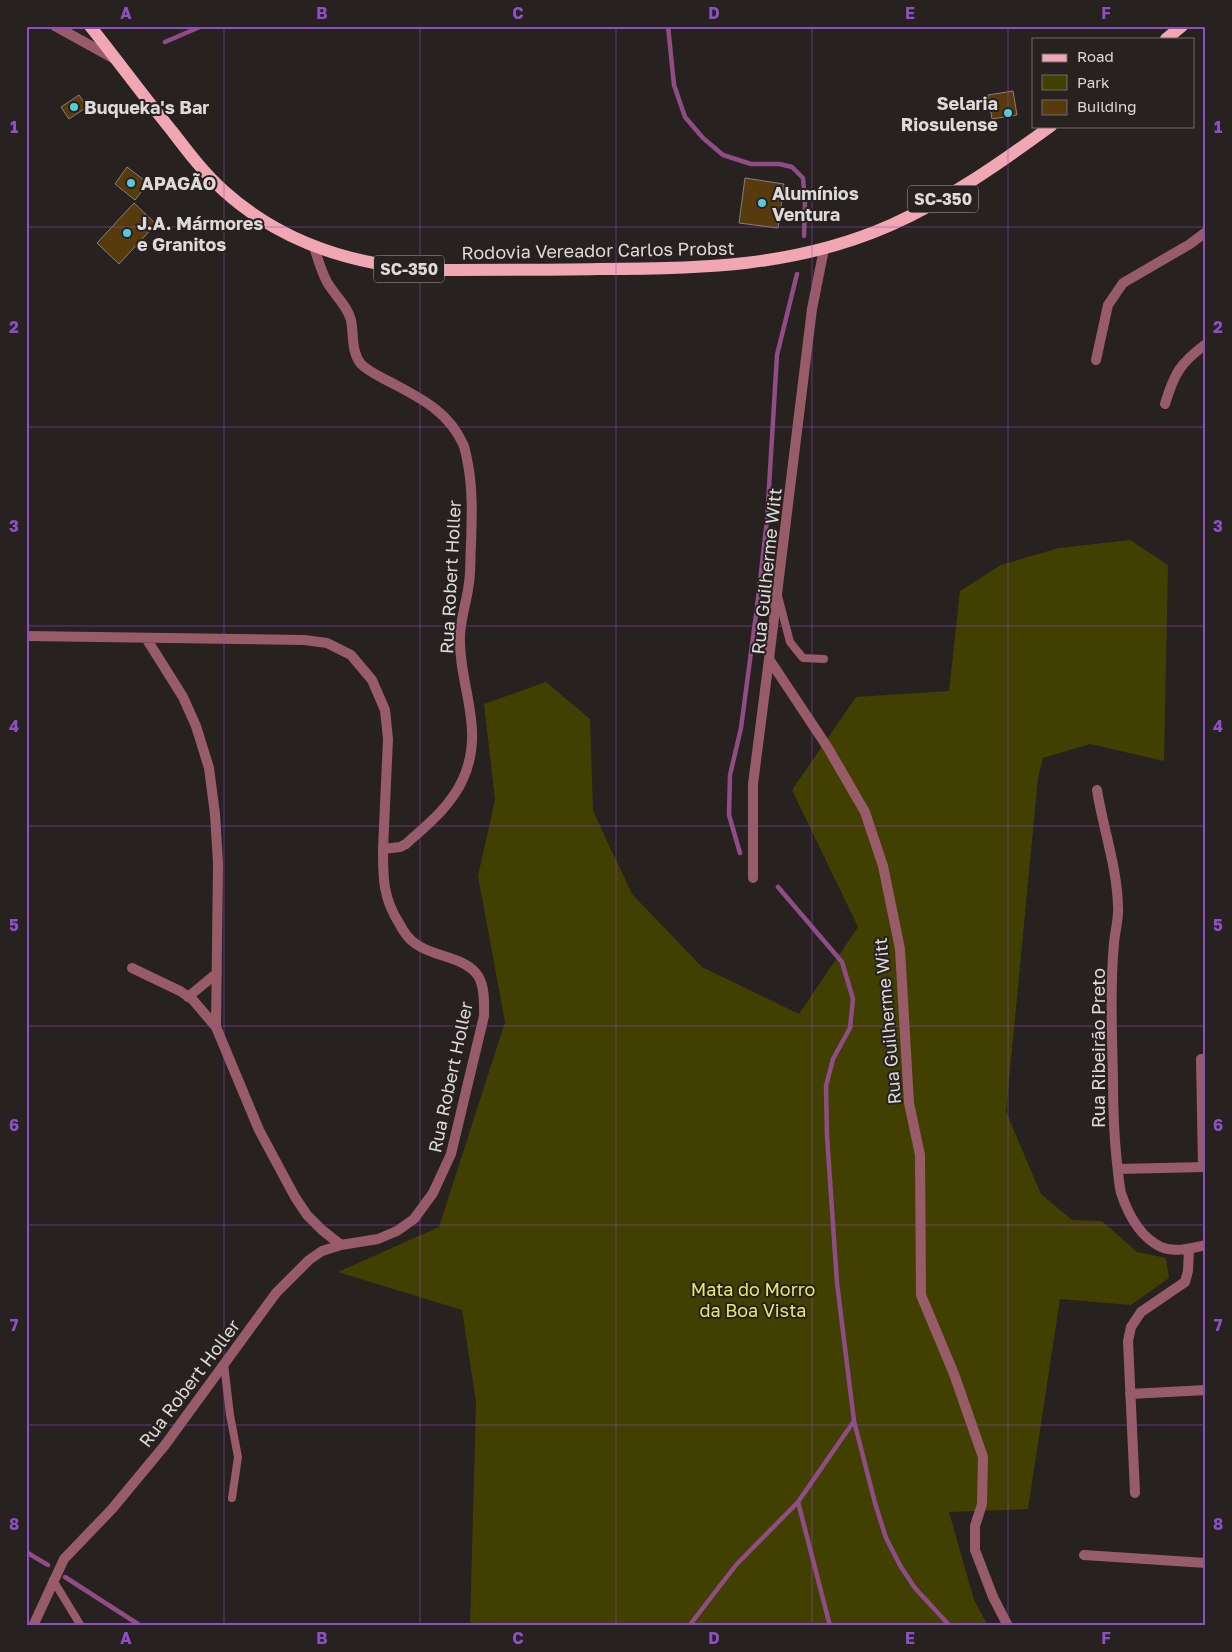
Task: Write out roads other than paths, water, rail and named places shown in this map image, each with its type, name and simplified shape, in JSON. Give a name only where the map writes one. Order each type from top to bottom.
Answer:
[{"type":"main road","name":"Rodovia Vereador Carlos Probst","points":[[90,26],[197,163],[223,190],[250,212],[274,228],[314,247],[342,256],[404,268],[433,270],[706,268],[779,259],[824,249],[890,226],[960,189],[1048,128]]},
{"type":"main road","points":[[1167,38],[1182,26]]},
{"type":"street","points":[[55,26],[116,59]]},
{"type":"street","points":[[1096,360],[1108,305],[1122,282],[1190,244],[1206,232]]},
{"type":"street","name":"Rua Robert Holler","points":[[33,1626],[64,1559],[112,1509],[165,1445],[276,1292],[309,1260],[322,1251],[341,1245],[378,1239],[397,1231],[414,1219],[433,1193],[451,1154],[484,1016],[484,995],[480,977],[469,966],[458,960],[426,950],[415,944],[404,933],[390,909],[384,886],[383,849],[400,847],[406,844],[450,801],[463,780],[470,757],[473,737],[472,716],[461,657],[460,635],[469,582],[472,512],[471,478],[464,445],[453,427],[434,406],[372,372],[361,363],[355,351],[351,320],[347,310],[328,284],[314,247]]},
{"type":"street","name":"Rua Guilherme Witt","points":[[824,249],[812,309],[769,659],[828,748],[865,812],[883,866],[900,949],[909,1103],[920,1155],[921,1295],[954,1374],[983,1458],[982,1504],[975,1526],[976,1550],[993,1597],[1008,1626]]},
{"type":"street","points":[[1165,404],[1173,379],[1189,356],[1206,344]]},
{"type":"street","points":[[26,636],[304,640],[327,643],[351,655],[372,680],[385,710],[388,739],[383,849]]},
{"type":"street","points":[[146,638],[183,697],[196,726],[209,768],[215,814],[218,864],[216,1026]]},
{"type":"street","points":[[753,878],[753,784],[769,659]]},
{"type":"street","name":"Rua Ribeirão Preto","points":[[1097,790],[1115,872],[1119,908],[1114,943],[1112,997],[1113,1111],[1121,1192],[1134,1222],[1143,1234],[1160,1246],[1171,1250],[1206,1245]]},
{"type":"street","points":[[132,968],[180,991],[216,1026],[259,1130],[295,1197],[307,1215],[341,1245]]},
{"type":"street","points":[[188,997],[217,973]]},
{"type":"street","points":[[1118,1169],[1205,1167],[1201,1059]]},
{"type":"street","points":[[1135,1493],[1128,1341],[1131,1327],[1142,1312],[1184,1282],[1188,1271],[1189,1248]]},
{"type":"street","points":[[1130,1394],[1206,1390]]},
{"type":"street","points":[[1084,1555],[1206,1563]]},
{"type":"lane","points":[[777,592],[790,642],[803,658],[824,659]]},
{"type":"lane","points":[[224,1364],[230,1415],[238,1457],[232,1498]]},
{"type":"lane","points":[[53,1580],[81,1626]]},
{"type":"waterway","points":[[165,42],[202,26]]},
{"type":"waterway","points":[[668,26],[674,85],[685,117],[703,138],[723,155],[751,164],[779,164],[792,167],[803,178],[805,201],[804,236]]},
{"type":"waterway","points":[[740,853],[729,815],[730,775],[741,728],[767,520],[777,355],[797,274]]},
{"type":"waterway","points":[[778,887],[842,962],[853,999],[850,1028],[833,1059],[826,1086],[827,1136],[837,1283],[854,1421],[886,1538],[901,1567],[915,1588],[950,1626]]},
{"type":"waterway","points":[[689,1626],[736,1565],[798,1502],[854,1421]]},
{"type":"waterway","points":[[798,1502],[830,1626]]},
{"type":"waterway","points":[[26,1552],[48,1565]]},
{"type":"waterway","points":[[65,1577],[141,1626]]},
{"type":"place","name":"Buqueka's Bar","points":[[74,107]]},
{"type":"place","name":"Selaria Riosulense","points":[[1008,113]]},
{"type":"place","name":"APAGÃO","points":[[131,183]]},
{"type":"place","name":"Alumínios Ventura","points":[[762,203]]},
{"type":"place","name":"J.A. Mármores e Granitos","points":[[127,233]]},
{"type":"park label","name":"Mata do Morro da Boa Vista","points":[[753,1299]]}]
